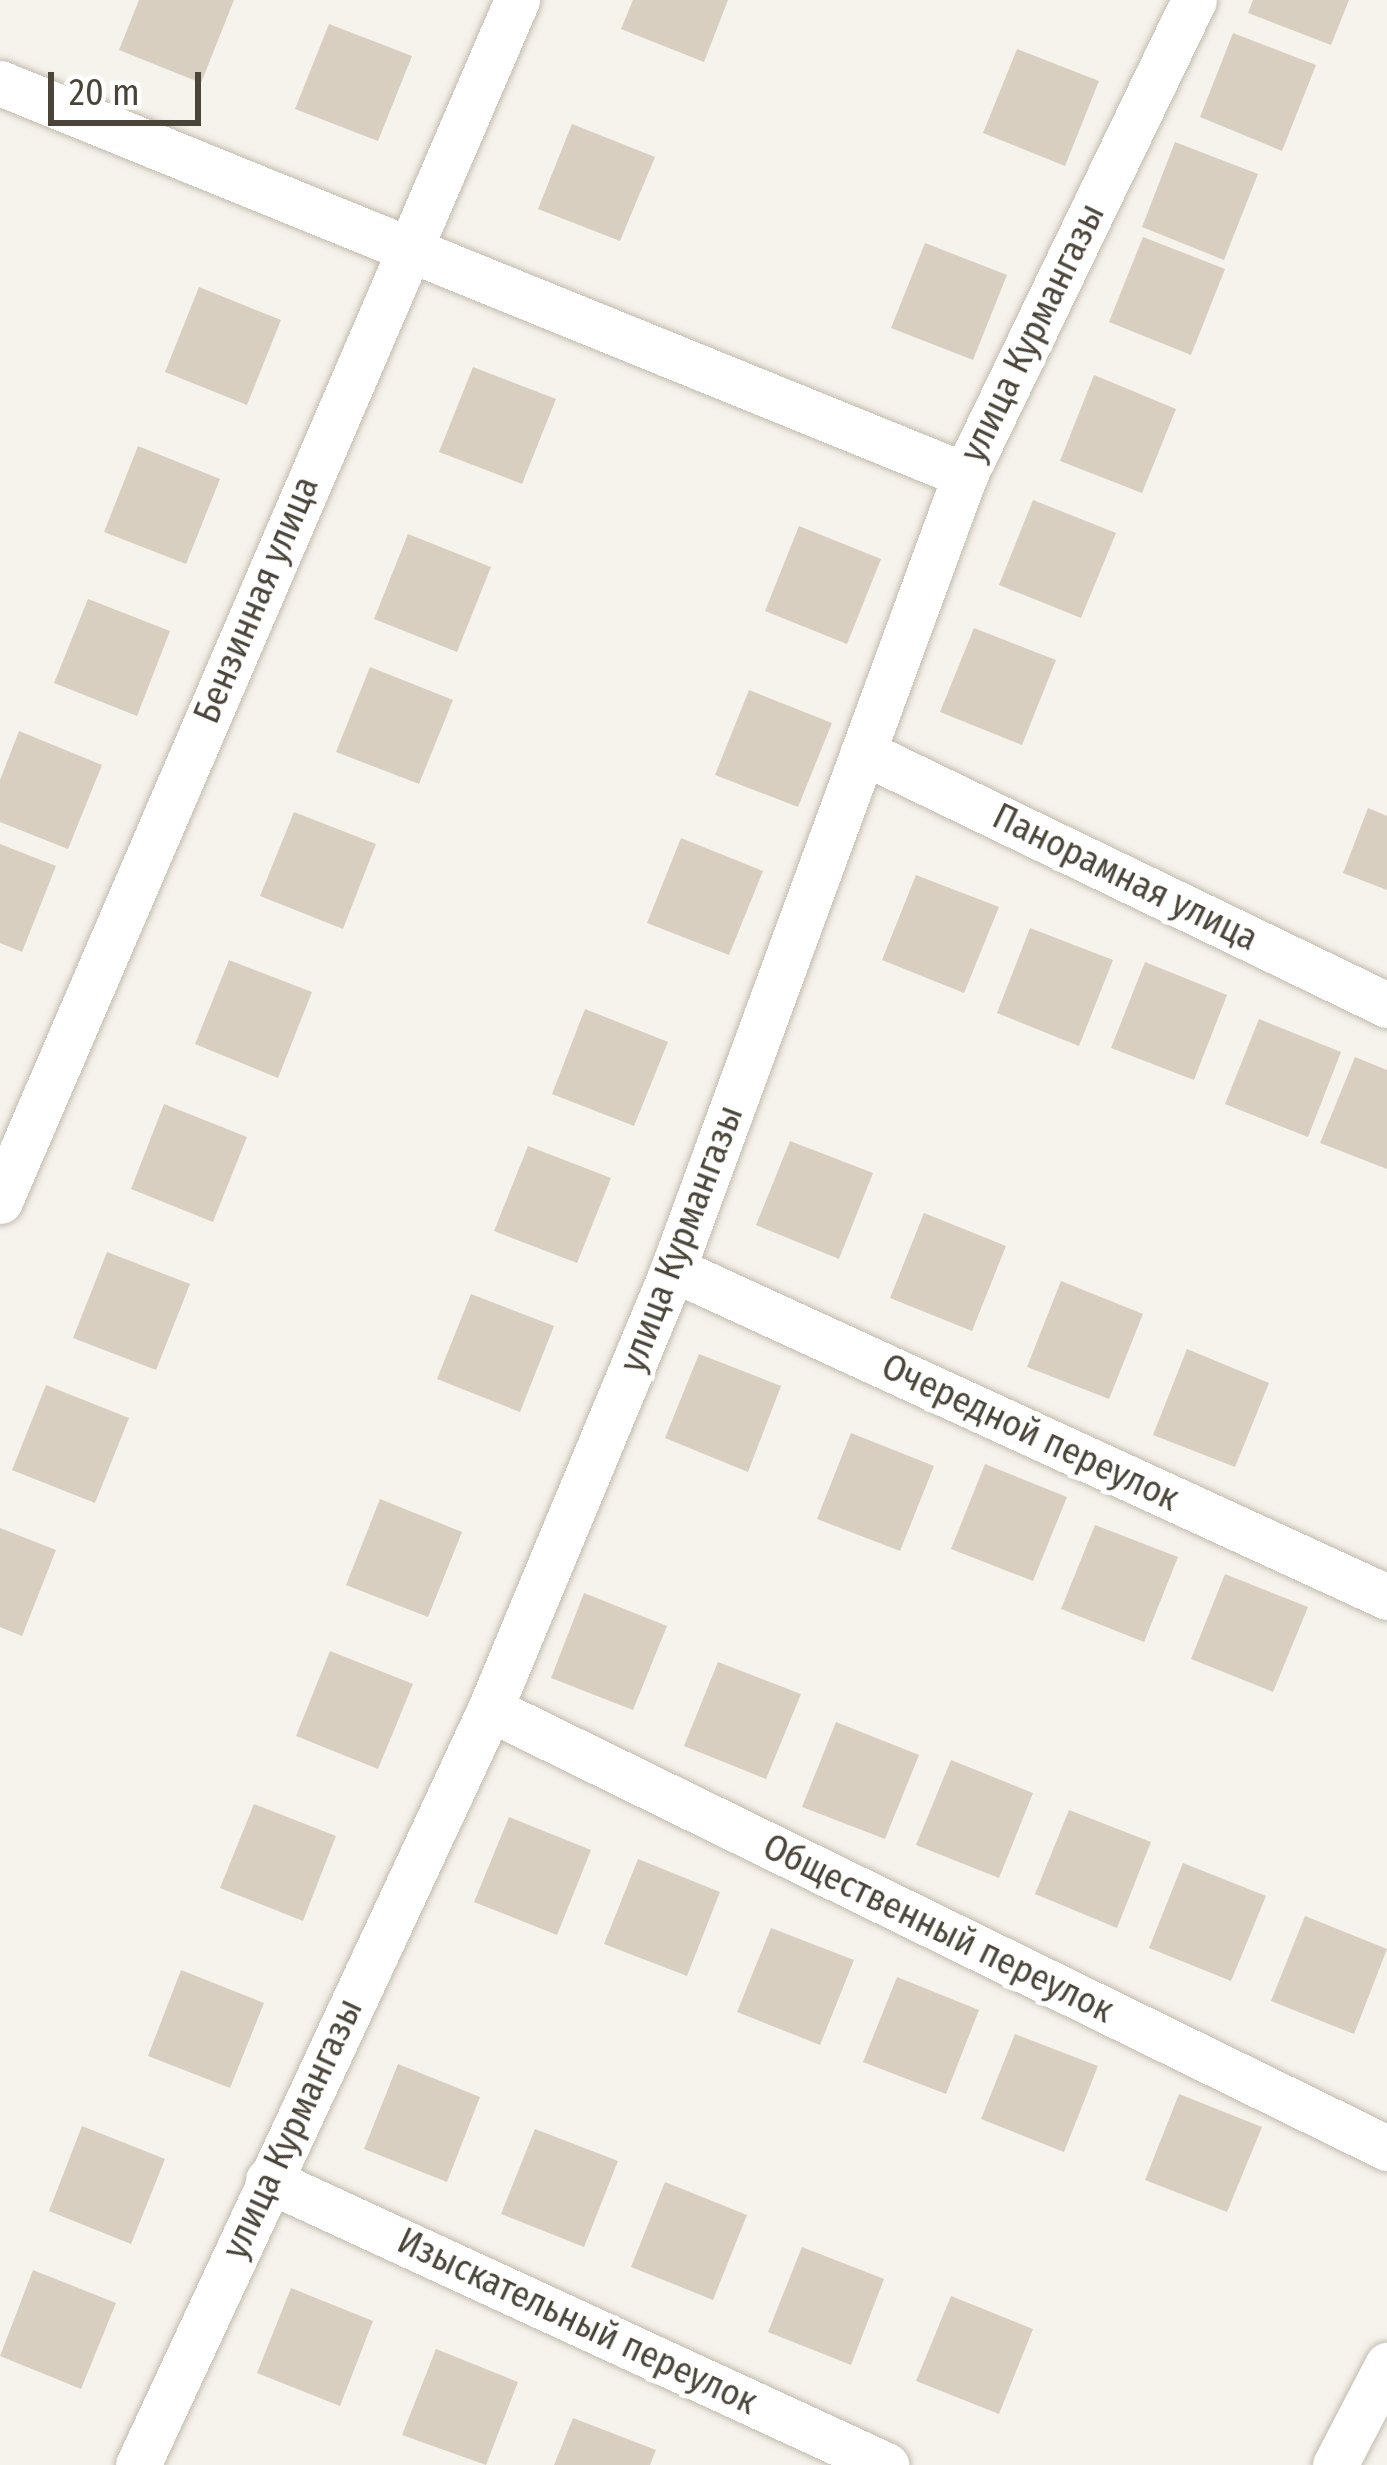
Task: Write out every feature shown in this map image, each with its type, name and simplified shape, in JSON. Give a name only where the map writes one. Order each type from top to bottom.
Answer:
[{"type":"street","name":"Бензинная улица","points":[[0,1202],[518,0]]},
{"type":"street","name":"улица Курмангазы","points":[[138,2465],[490,1709],[674,1269],[965,475],[1194,0]]},
{"type":"street","points":[[0,83],[409,245],[965,475]]},
{"type":"street","name":"Панорамная улица","points":[[863,752],[1387,1005]]},
{"type":"street","name":"Очередной переулок","points":[[674,1269],[1387,1597]]},
{"type":"street","name":"Общественный переулок","points":[[490,1709],[1387,2148]]},
{"type":"street","name":"Изыскательный переулок","points":[[268,2180],[886,2465]]},
{"type":"street","points":[[1335,2465],[1387,2365]]},
{"type":"building","points":[[139,0],[234,0],[201,83],[119,50]]},
{"type":"building","points":[[633,0],[728,0],[704,62],[621,29]]},
{"type":"building","points":[[1253,0],[1349,0],[1331,45],[1248,13]]},
{"type":"building","points":[[329,24],[412,56],[378,141],[295,109]]},
{"type":"building","points":[[1233,33],[1316,65],[1282,151],[1200,117]]},
{"type":"building","points":[[1017,49],[1099,81],[1065,166],[983,133]]},
{"type":"building","points":[[572,124],[655,157],[620,241],[538,209]]},
{"type":"building","points":[[1175,142],[1258,174],[1224,260],[1142,227]]},
{"type":"building","points":[[1143,237],[1225,269],[1191,355],[1109,322]]},
{"type":"building","points":[[925,243],[1007,275],[973,360],[891,328]]},
{"type":"building","points":[[199,287],[281,320],[247,405],[165,372]]},
{"type":"building","points":[[473,367],[556,399],[522,484],[439,452]]},
{"type":"building","points":[[1094,375],[1176,409],[1142,493],[1060,461]]},
{"type":"building","points":[[138,446],[220,479],[186,564],[104,532]]},
{"type":"building","points":[[1033,500],[1116,533],[1081,618],[999,585]]},
{"type":"building","points":[[799,526],[881,559],[847,644],[765,611]]},
{"type":"building","points":[[408,534],[491,567],[457,652],[374,619]]},
{"type":"building","points":[[88,599],[170,631],[137,716],[54,683]]},
{"type":"building","points":[[974,628],[1056,660],[1022,745],[940,712]]},
{"type":"building","points":[[370,667],[453,700],[419,784],[336,752]]},
{"type":"building","points":[[749,690],[832,723],[798,807],[715,775]]},
{"type":"building","points":[[19,731],[102,765],[68,849],[0,822],[0,780]]},
{"type":"building","points":[[1368,808],[1387,816],[1387,890],[1343,873]]},
{"type":"building","points":[[294,812],[376,844],[343,929],[260,896]]},
{"type":"building","points":[[681,838],[763,871],[729,955],[647,923]]},
{"type":"building","points":[[0,844],[56,866],[22,952],[0,943]]},
{"type":"building","points":[[916,875],[999,907],[964,993],[882,960]]},
{"type":"building","points":[[1030,928],[1113,960],[1079,1046],[997,1013]]},
{"type":"building","points":[[229,960],[312,992],[278,1078],[195,1044]]},
{"type":"building","points":[[1145,962],[1227,995],[1194,1080],[1111,1048]]},
{"type":"building","points":[[585,1009],[668,1042],[634,1126],[552,1094]]},
{"type":"building","points":[[1259,1019],[1341,1052],[1308,1137],[1225,1104]]},
{"type":"building","points":[[1355,1057],[1387,1070],[1387,1169],[1320,1143]]},
{"type":"building","points":[[164,1104],[247,1137],[213,1222],[131,1189]]},
{"type":"building","points":[[790,1141],[873,1173],[839,1259],[756,1225]]},
{"type":"building","points":[[528,1146],[611,1178],[577,1263],[494,1231]]},
{"type":"building","points":[[924,1213],[1006,1246],[972,1331],[890,1298]]},
{"type":"building","points":[[107,1252],[190,1284],[156,1370],[73,1338]]},
{"type":"building","points":[[1061,1281],[1143,1314],[1109,1399],[1027,1367]]},
{"type":"building","points":[[471,1294],[554,1326],[520,1412],[437,1379]]},
{"type":"building","points":[[1187,1349],[1269,1383],[1235,1467],[1153,1435]]},
{"type":"building","points":[[699,1354],[781,1386],[748,1472],[665,1438]]},
{"type":"building","points":[[46,1385],[129,1418],[95,1503],[12,1470]]},
{"type":"building","points":[[851,1433],[934,1466],[900,1551],[817,1519]]},
{"type":"building","points":[[985,1464],[1067,1497],[1033,1581],[951,1549]]},
{"type":"building","points":[[380,1499],[462,1532],[428,1617],[346,1585]]},
{"type":"building","points":[[1095,1525],[1178,1557],[1144,1642],[1061,1609]]},
{"type":"building","points":[[0,1528],[56,1550],[22,1636],[0,1627]]},
{"type":"building","points":[[1225,1574],[1308,1607],[1273,1692],[1191,1659]]},
{"type":"building","points":[[584,1593],[667,1626],[633,1710],[551,1678]]},
{"type":"building","points":[[330,1651],[413,1684],[378,1769],[296,1736]]},
{"type":"building","points":[[718,1662],[801,1694],[766,1779],[684,1746]]},
{"type":"building","points":[[836,1722],[919,1755],[885,1839],[802,1807]]},
{"type":"building","points":[[951,1760],[1033,1793],[999,1878],[916,1845]]},
{"type":"building","points":[[254,1804],[336,1836],[303,1921],[220,1888]]},
{"type":"building","points":[[1069,1810],[1151,1842],[1117,1928],[1035,1894]]},
{"type":"building","points":[[509,1817],[591,1850],[557,1935],[474,1902]]},
{"type":"building","points":[[638,1859],[720,1892],[687,1976],[604,1944]]},
{"type":"building","points":[[1183,1863],[1266,1896],[1231,1981],[1149,1948]]},
{"type":"building","points":[[1305,1916],[1387,1949],[1354,2034],[1271,2001]]},
{"type":"building","points":[[771,1928],[854,1960],[820,2045],[737,2012]]},
{"type":"building","points":[[181,1970],[264,2003],[230,2088],[148,2056]]},
{"type":"building","points":[[897,1977],[979,2010],[946,2094],[863,2062]]},
{"type":"building","points":[[1015,2034],[1098,2066],[1064,2152],[981,2119]]},
{"type":"building","points":[[398,2064],[480,2097],[447,2182],[364,2149]]},
{"type":"building","points":[[1179,2094],[1262,2127],[1227,2212],[1145,2180]]},
{"type":"building","points":[[82,2126],[165,2159],[131,2244],[49,2211]]},
{"type":"building","points":[[535,2129],[618,2161],[584,2247],[501,2214]]},
{"type":"building","points":[[665,2182],[747,2215],[713,2300],[631,2267]]},
{"type":"building","points":[[802,2247],[884,2279],[851,2365],[768,2332]]},
{"type":"building","points":[[33,2270],[116,2303],[81,2389],[0,2356]]},
{"type":"building","points":[[291,2288],[373,2321],[340,2406],[257,2373]]},
{"type":"building","points":[[951,2296],[1033,2329],[999,2414],[916,2381]]},
{"type":"building","points":[[436,2349],[518,2382],[486,2465],[402,2435]]},
{"type":"building","points":[[573,2418],[656,2450],[650,2465],[554,2465]]}]
